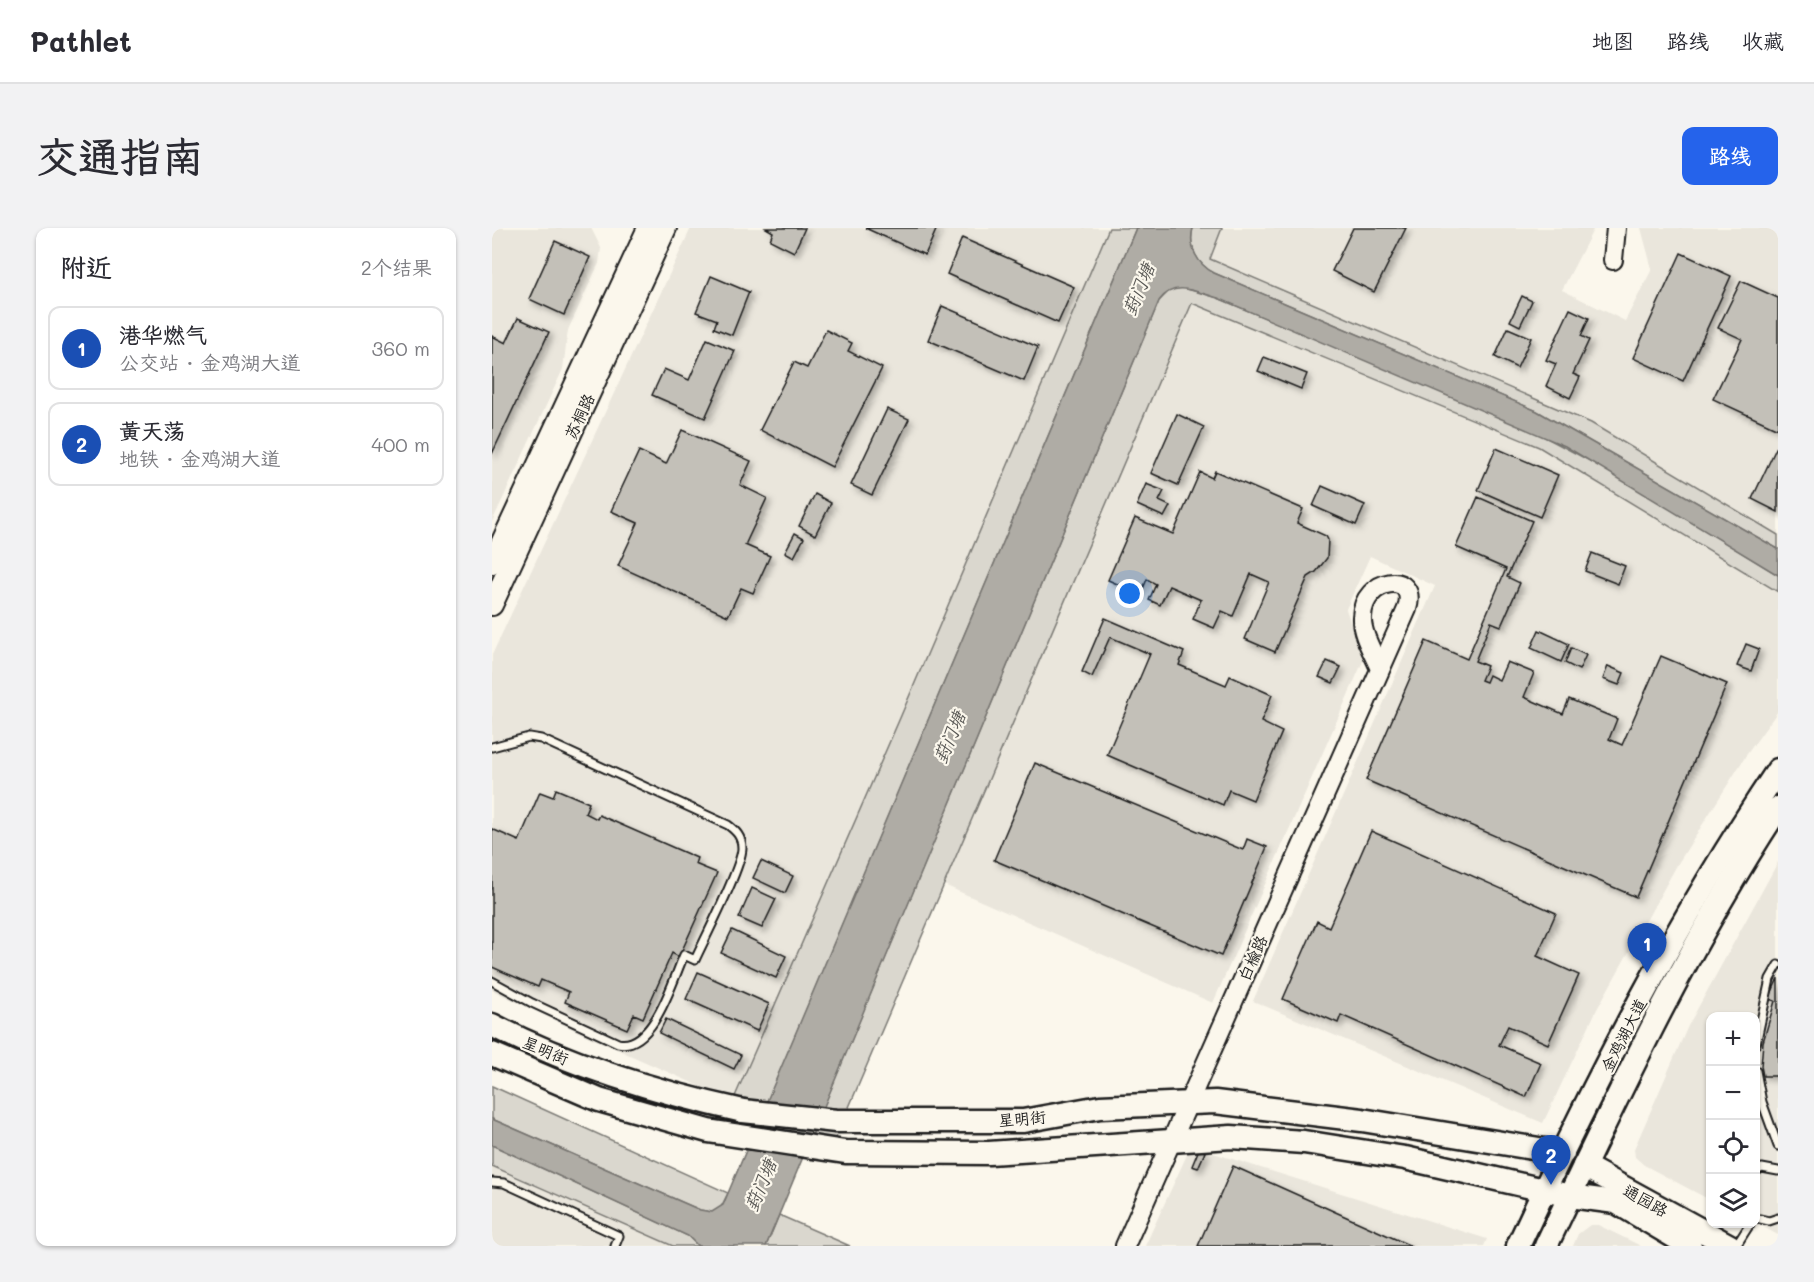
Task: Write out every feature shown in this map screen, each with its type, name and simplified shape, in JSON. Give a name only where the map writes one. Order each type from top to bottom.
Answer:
[{"type":"main road","name":"苏桐路","points":[[492,563],[648,228]]},
{"type":"main road","name":"苏桐路","points":[[492,605],[666,228]]},
{"type":"main road","name":"金鸡湖大道","points":[[1518,1246],[1544,1189],[1692,905],[1778,770]]},
{"type":"main road","name":"金鸡湖大道","points":[[1546,1246],[1690,957],[1767,832],[1778,808]]},
{"type":"main road","name":"星明街","points":[[492,1025],[557,1056],[613,1076],[743,1111],[836,1121],[1023,1121],[1100,1107],[1215,1102],[1362,1120],[1563,1153]]},
{"type":"main road","name":"星明街","points":[[492,1054],[599,1100],[708,1131],[845,1152],[988,1153],[1172,1139],[1231,1137],[1304,1142],[1405,1158],[1544,1189]]},
{"type":"main road","name":"通园路","points":[[1563,1153],[1730,1246]]},
{"type":"main road","name":"通园路","points":[[1544,1189],[1570,1196],[1616,1202],[1690,1246]]},
{"type":"street","points":[[1613,260],[1616,228]]},
{"type":"street","name":"白榆路","points":[[1125,1246],[1380,669]]},
{"type":"lane","points":[[492,747],[529,737],[541,739],[728,825],[738,835],[742,846],[738,865],[695,960],[684,956],[656,1018],[640,1039],[629,1044],[618,1043],[532,1003],[492,981]]},
{"type":"lane","points":[[1760,1022],[1770,979],[1778,965]]},
{"type":"lane","points":[[1760,1093],[1778,1146]]},
{"type":"lane","points":[[1760,1170],[1771,1168],[1778,1171]]},
{"type":"lane","points":[[493,1185],[504,1183],[619,1236],[615,1246]]},
{"type":"lane","points":[[1760,1219],[1768,1221],[1778,1218]]},
{"type":"lane","points":[[1736,1246],[1747,1228]]},
{"type":"shaded area","points":[[492,228],[591,228],[601,248],[599,263],[568,330],[563,369],[492,522]]},
{"type":"shaded area","points":[[691,228],[1109,228],[900,718],[733,1101],[587,1036],[492,990],[492,655]]},
{"type":"shaded area","points":[[1109,228],[1136,228],[762,1114],[733,1101],[900,718]]},
{"type":"shaded area","points":[[1193,228],[1222,228],[1210,259],[1591,423],[1778,535],[1778,549],[1537,411],[1214,273],[1203,265],[1195,254],[1192,242]]},
{"type":"shaded area","points":[[1222,228],[1594,228],[1562,290],[1625,321],[1652,269],[1641,228],[1778,228],[1778,535],[1591,423],[1209,259]]},
{"type":"shaded area","points":[[1180,287],[1218,298],[1528,428],[1605,469],[1778,575],[1778,592],[1539,447],[1192,303],[832,1147],[810,1139],[1159,301],[1170,290]]},
{"type":"shaded area","points":[[1192,302],[1539,447],[1778,592],[1778,711],[1747,754],[1677,865],[1597,1009],[1543,1123],[1253,1001],[1435,586],[1370,556],[1346,609],[1363,661],[1213,1003],[942,884]]},
{"type":"shaded area","points":[[1778,862],[1778,1235],[1760,1225],[1760,1012],[1706,1012],[1706,1198],[1644,1165],[1635,1157],[1634,1149],[1688,1026]]},
{"type":"shaded area","points":[[492,1086],[728,1193],[720,1209],[712,1212],[700,1210],[492,1119]]},
{"type":"shaded area","points":[[492,1145],[688,1236],[698,1246],[673,1246],[492,1166]]},
{"type":"shaded area","points":[[1191,1146],[1487,1239],[1484,1246],[1145,1246]]},
{"type":"shaded area","points":[[492,1166],[674,1244],[673,1246],[492,1246]]},
{"type":"shaded area","points":[[779,1215],[850,1246],[766,1246]]},
{"type":"shaded area","points":[[1590,1225],[1598,1225],[1641,1246],[1573,1246],[1578,1234]]},
{"type":"water","name":"葑门塘","points":[[1136,228],[1193,228],[1192,242],[1195,254],[1203,265],[1214,273],[1537,411],[1778,549],[1778,575],[1565,446],[1218,298],[1186,289],[1172,290],[1159,301],[766,1246],[698,1246],[688,1236],[492,1145],[492,1119],[700,1210],[712,1212],[723,1205]]},
{"type":"building","points":[[766,228],[805,228],[794,252],[770,240],[773,232]]},
{"type":"building","points":[[865,228],[937,228],[925,255]]},
{"type":"building","points":[[1353,228],[1406,228],[1374,292],[1332,271]]},
{"type":"building","points":[[962,238],[1074,287],[1058,323],[947,274]]},
{"type":"building","points":[[555,241],[590,257],[564,315],[529,299]]},
{"type":"building","points":[[1681,253],[1731,276],[1683,381],[1633,358]]},
{"type":"building","points":[[711,276],[749,292],[732,335],[714,328],[717,320],[696,312]]},
{"type":"building","points":[[1741,281],[1778,298],[1778,429],[1713,399],[1742,339],[1718,328]]},
{"type":"building","points":[[1522,296],[1532,301],[1520,326],[1510,321]]},
{"type":"building","points":[[942,306],[1038,347],[1024,381],[928,340]]},
{"type":"building","points":[[1570,309],[1589,318],[1581,336],[1589,340],[1573,374],[1580,377],[1570,398],[1546,386],[1556,364],[1546,360]]},
{"type":"building","points":[[518,318],[549,332],[492,454],[492,336],[506,343]]},
{"type":"building","points":[[1508,328],[1531,338],[1517,368],[1495,357]]},
{"type":"building","points":[[826,330],[852,343],[848,351],[882,368],[832,467],[760,430],[794,362],[807,368]]},
{"type":"building","points":[[707,339],[735,351],[705,418],[652,395],[664,369],[689,380]]},
{"type":"building","points":[[1264,357],[1307,374],[1301,389],[1258,371]]},
{"type":"building","points":[[887,409],[909,419],[872,495],[851,485]]},
{"type":"building","points":[[1177,414],[1204,427],[1178,485],[1151,473]]},
{"type":"building","points":[[682,430],[751,461],[740,485],[767,498],[745,545],[770,556],[753,593],[741,588],[728,616],[618,566],[638,523],[611,511],[639,451],[666,464]]},
{"type":"building","points":[[1778,444],[1778,512],[1752,499]]},
{"type":"building","points":[[1496,448],[1558,475],[1540,517],[1478,490]]},
{"type":"building","points":[[1215,471],[1303,509],[1297,523],[1326,536],[1328,540],[1327,558],[1316,572],[1308,577],[1275,652],[1245,639],[1269,582],[1251,574],[1233,616],[1222,611],[1214,628],[1193,619],[1201,600],[1169,586],[1160,605],[1149,600],[1156,584],[1147,579],[1141,594],[1108,580],[1135,518],[1173,534],[1200,472],[1212,478]]},
{"type":"building","points":[[1146,484],[1164,491],[1159,501],[1170,506],[1164,517],[1137,505]]},
{"type":"building","points":[[1322,486],[1365,505],[1356,525],[1313,506]]},
{"type":"building","points":[[815,494],[831,503],[815,535],[799,526]]},
{"type":"building","points":[[1478,497],[1532,521],[1507,577],[1520,583],[1501,626],[1491,622],[1475,661],[1487,666],[1481,680],[1486,682],[1489,675],[1499,680],[1507,662],[1534,673],[1524,697],[1563,714],[1569,699],[1617,719],[1609,739],[1622,745],[1661,656],[1727,684],[1636,897],[1366,780],[1426,641],[1467,659],[1506,569],[1456,547]]},
{"type":"building","points":[[795,533],[804,538],[794,557],[785,552]]},
{"type":"building","points":[[1592,553],[1625,566],[1618,584],[1585,571]]},
{"type":"building","points":[[1105,618],[1184,652],[1179,665],[1226,685],[1230,676],[1272,695],[1261,722],[1282,732],[1253,800],[1229,790],[1223,805],[1107,755],[1150,654],[1110,637],[1092,677],[1082,672]]},
{"type":"building","points":[[1539,630],[1569,644],[1561,662],[1531,648]]},
{"type":"building","points":[[1746,644],[1759,649],[1751,671],[1737,666]]},
{"type":"building","points":[[1571,648],[1586,655],[1579,670],[1565,663]]},
{"type":"building","points":[[1327,661],[1341,667],[1333,683],[1319,677]]},
{"type":"building","points":[[1608,666],[1624,673],[1619,685],[1603,679]]},
{"type":"building","points":[[1035,763],[1243,850],[1247,839],[1267,847],[1221,956],[994,860]]},
{"type":"building","points":[[556,789],[589,803],[585,813],[597,819],[599,815],[697,858],[695,864],[717,873],[679,957],[672,953],[643,1018],[634,1014],[627,1029],[565,1002],[569,992],[541,980],[538,987],[492,967],[492,829],[519,841],[540,792],[553,797]]},
{"type":"building","points":[[1371,831],[1556,913],[1537,956],[1579,975],[1548,1044],[1508,1026],[1499,1045],[1541,1063],[1526,1097],[1341,1015],[1338,1023],[1283,999],[1317,921],[1329,927]]},
{"type":"building","points":[[761,861],[793,876],[785,893],[753,878]]},
{"type":"building","points":[[752,888],[776,899],[762,928],[739,918]]},
{"type":"building","points":[[732,930],[786,956],[776,978],[721,953]]},
{"type":"building","points":[[698,972],[769,1004],[757,1031],[686,999]]},
{"type":"building","points":[[1778,978],[1778,1076],[1763,1076],[1761,1066],[1763,1042],[1775,1001],[1769,999]]},
{"type":"building","points":[[666,1019],[741,1055],[734,1069],[659,1033]]},
{"type":"building","points":[[1199,1149],[1205,1152],[1198,1168],[1192,1166]]},
{"type":"building","points":[[1233,1166],[1411,1246],[1198,1246]]},
{"type":"place","name":"港华燃气","points":[[1647,973]]},
{"type":"place","name":"黄天荡","points":[[1551,1185]]}]
